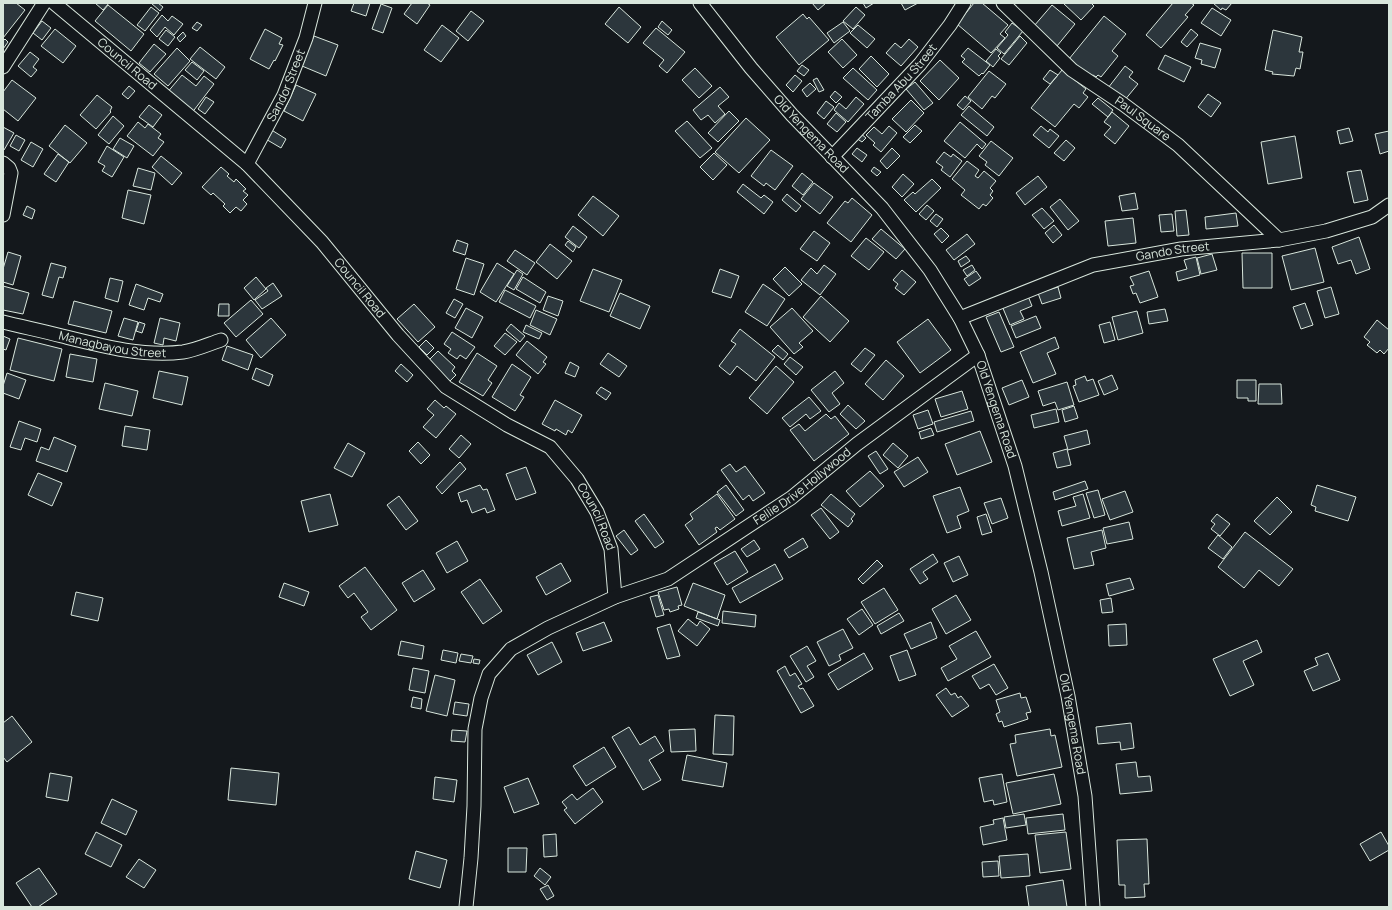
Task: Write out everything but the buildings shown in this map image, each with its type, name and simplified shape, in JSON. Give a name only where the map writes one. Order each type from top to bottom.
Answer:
[{"type":"street","points":[[3,67],[44,3]]},
{"type":"street","name":"Council Road","points":[[54,3],[247,164],[322,242],[398,335],[446,387],[507,425],[550,447],[577,479],[597,512],[611,549],[615,597]]},
{"type":"street","name":"Sandor Street","points":[[247,164],[284,95],[306,38],[315,3]]},
{"type":"street","name":"Old Yengema Road","points":[[700,3],[751,68],[792,116],[882,208],[930,270],[960,318],[978,355],[1015,466],[1041,572],[1068,696],[1085,796],[1093,907]]},
{"type":"street","name":"Tamba Abu Street","points":[[832,157],[920,64],[950,25],[964,3]]},
{"type":"street","name":"Paul Square","points":[[1003,3],[1072,70],[1123,104],[1178,145],[1279,240]]},
{"type":"street","points":[[3,163],[9,168],[11,173],[3,215]]},
{"type":"street","name":"Gando Street","points":[[960,318],[1093,265],[1181,249],[1279,240],[1326,231],[1372,217],[1389,205]]},
{"type":"street","name":"Managbayou Street","points":[[3,322],[110,348],[142,352],[184,352],[221,340]]},
{"type":"street","name":"Fellie Drive Hollywood","points":[[466,907],[474,806],[475,729],[481,698],[489,674],[511,649],[548,628],[615,597],[668,580],[790,498],[857,444],[978,355]]}]
